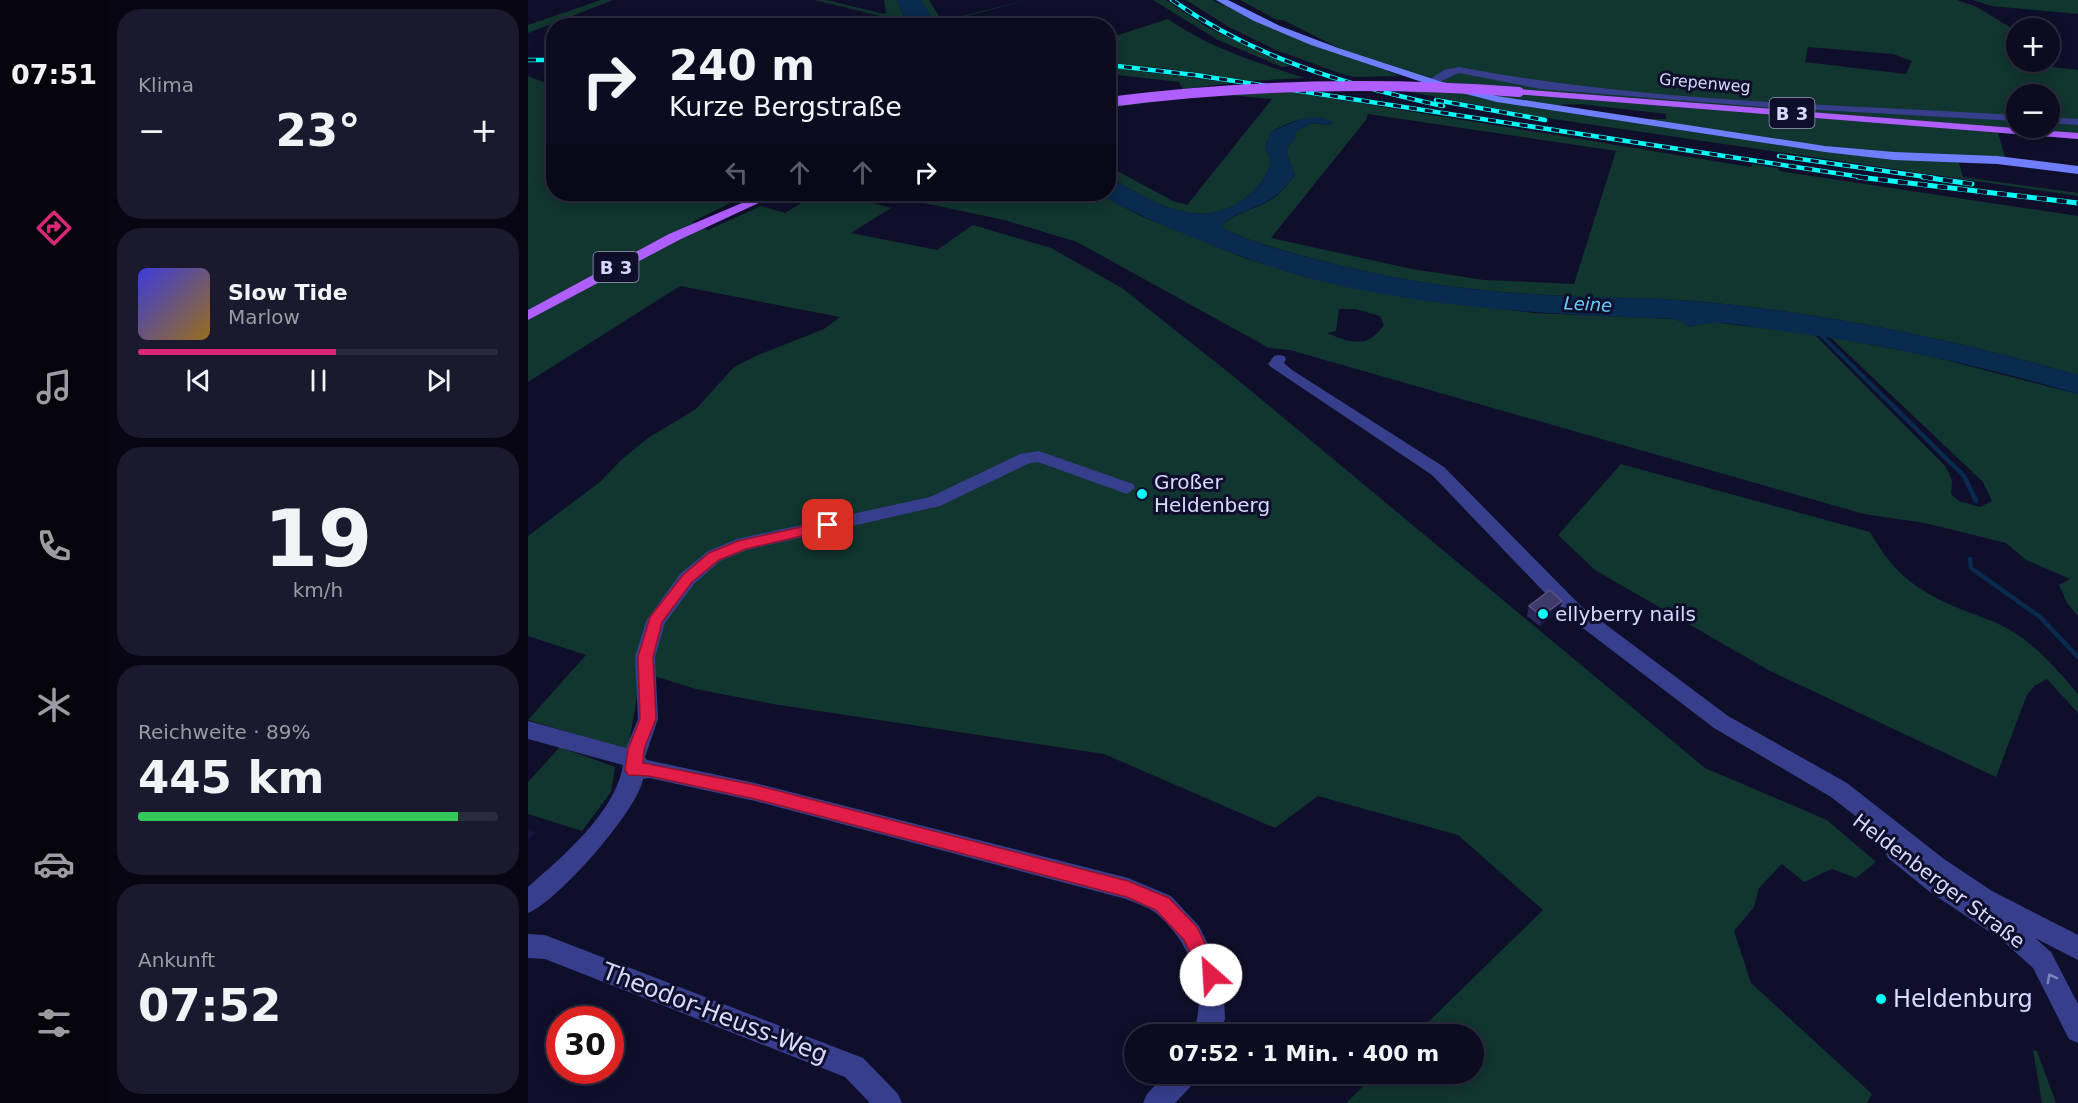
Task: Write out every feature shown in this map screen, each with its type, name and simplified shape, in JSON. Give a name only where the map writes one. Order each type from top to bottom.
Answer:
[{"type":"main road","name":"B 3","points":[[1116,101],[1217,89],[1315,83],[1404,84],[2078,136]]},
{"type":"main road","name":"B 3","points":[[528,316],[608,271],[707,221],[755,201]]},
{"type":"street","points":[[1221,0],[1272,27],[1431,82],[1480,96],[1825,149],[1912,157],[1981,159],[2078,170]]},
{"type":"street","name":"Grepenweg","points":[[1431,82],[1448,72],[1459,70],[1541,86],[1763,104],[2006,117]]},
{"type":"street","points":[[2060,121],[2078,122]]},
{"type":"street","points":[[1279,359],[1276,364],[1287,374],[1438,471],[1574,611],[1632,657],[1721,722],[1839,790],[1936,866],[1984,899],[2078,948]]},
{"type":"street","points":[[528,902],[567,867],[613,815],[631,784],[636,749],[648,719],[645,657],[656,621],[687,579],[714,556],[743,544],[934,502],[1026,458],[1039,456],[1127,488]]},
{"type":"street","points":[[528,730],[649,769],[755,792],[1128,890],[1162,904],[1190,934],[1211,975],[1212,1019],[1210,1024]]},
{"type":"street","name":"Heldenberger Straße","points":[[1839,790],[1836,799],[1848,813],[1938,884],[2010,932],[2042,960],[2078,1030]]},
{"type":"street","name":"Theodor-Heuss-Weg","points":[[528,946],[545,947],[854,1067],[889,1103]]},
{"type":"street","points":[[1156,1103],[1175,1084]]},
{"type":"green space","points":[[601,0],[613,0],[567,18],[548,18]]},
{"type":"green space","points":[[815,0],[826,0],[884,14],[886,13],[884,0],[897,0],[904,18],[888,18]]},
{"type":"green space","points":[[921,0],[929,0],[940,18],[932,18]]},
{"type":"green space","points":[[1027,0],[959,18],[954,18]]},
{"type":"green space","points":[[1153,0],[1166,0],[1208,28],[1290,66],[1282,67],[1218,40]]},
{"type":"green space","points":[[1186,0],[1212,0],[1227,8],[1215,0],[1226,0],[1284,28],[1341,49],[1283,20],[1277,20],[1240,0],[1957,0],[1977,7],[2006,25],[2006,72],[2060,72],[2060,68],[2078,70],[2078,139],[2060,138],[2060,84],[2006,84],[2006,134],[1998,133],[2005,157],[1957,156],[1963,177],[2078,193],[2078,196],[1540,117],[1390,88],[1493,86],[1419,81],[1370,64],[1400,76],[1355,77],[1276,50],[1229,27]],"holes":[[[1808,47],[1893,54],[1912,61],[1906,74],[1805,62]],[[1580,104],[1666,114],[1666,119],[1646,119],[1557,105]]]},
{"type":"green space","points":[[1972,0],[2078,0],[2078,14],[1992,6]]},
{"type":"green space","points":[[546,19],[546,26],[528,33],[528,25]]},
{"type":"green space","points":[[1168,19],[1217,46],[1305,78],[1248,81],[1163,68],[1116,65],[1116,36]]},
{"type":"green space","points":[[1116,68],[1233,83],[1183,89],[1179,82],[1116,75]]},
{"type":"green space","points":[[528,76],[546,83],[546,201],[734,201],[692,222],[708,230],[761,206],[785,213],[805,201],[864,201],[891,208],[851,233],[937,250],[973,225],[1051,248],[1122,288],[1238,380],[1705,768],[1827,820],[1876,862],[1856,878],[1832,869],[1804,882],[1782,864],[1759,888],[1754,907],[1734,931],[1751,983],[1872,1094],[1867,1103],[1346,1103],[1366,1084],[1484,1084],[1484,1024],[1426,1024],[1543,910],[1458,835],[1318,796],[1275,828],[1104,754],[773,704],[696,689],[641,672],[628,750],[528,720],[586,655],[528,636],[528,536],[600,482],[621,460],[648,438],[696,409],[734,367],[824,329],[840,317],[680,286],[528,382]]},
{"type":"green space","points":[[1267,88],[1751,167],[1752,164],[1778,168],[1779,171],[2078,216],[2078,375],[1935,339],[1790,312],[1692,301],[1488,291],[1401,279],[1267,246],[1221,227],[1236,215],[1272,199],[1295,175],[1288,151],[1295,138],[1295,132],[1311,123],[1329,125],[1333,123],[1318,118],[1302,119],[1272,131],[1265,147],[1271,161],[1264,179],[1252,193],[1224,210],[1207,214],[1190,213],[1157,203],[1116,181],[1116,170],[1173,201],[1187,205],[1272,99],[1217,94],[1116,107],[1116,105],[1170,97]],"holes":[[[1368,114],[1616,151],[1574,284],[1484,280],[1412,269],[1271,238],[1366,120]]]},
{"type":"green space","points":[[915,201],[1112,201],[1141,216],[1245,258],[1305,277],[1374,292],[1534,313],[1674,319],[1684,322],[1689,327],[1704,323],[1720,323],[1814,334],[1946,467],[1952,481],[1951,494],[1959,501],[1980,507],[1992,501],[1983,482],[1830,337],[1926,355],[2078,394],[2078,616],[2067,603],[2059,585],[2070,579],[2026,560],[2006,543],[1925,523],[1864,514],[1290,350],[1269,348],[1077,242],[1004,220]],"holes":[[[1339,309],[1355,309],[1380,316],[1384,325],[1378,333],[1365,341],[1351,341],[1327,333],[1336,331]]]},
{"type":"green space","points":[[1621,464],[1870,532],[1886,557],[1914,584],[1951,605],[2007,628],[2033,646],[2078,694],[2078,713],[2047,679],[2034,686],[2026,697],[1996,777],[1770,671],[1595,570],[1558,535]]},
{"type":"green space","points":[[560,747],[615,767],[611,792],[582,831],[528,814],[528,782]]},
{"type":"green space","points":[[2033,1050],[2037,1051],[2056,1103],[2042,1103]]},
{"type":"water","points":[[897,0],[921,0],[932,18],[904,18]]},
{"type":"water","name":"Leine","points":[[1320,117],[1333,122],[1329,125],[1311,123],[1296,132],[1288,151],[1295,175],[1271,199],[1231,218],[1221,227],[1255,242],[1291,253],[1372,273],[1430,283],[1518,293],[1692,301],[1790,312],[1887,329],[1983,350],[2078,375],[2078,394],[2003,373],[1928,356],[1813,335],[1731,324],[1710,323],[1689,327],[1684,322],[1674,319],[1488,308],[1350,288],[1290,273],[1232,253],[1113,201],[1116,201],[1116,181],[1157,203],[1174,209],[1207,214],[1224,210],[1247,197],[1264,179],[1271,161],[1265,147],[1272,131],[1301,119]]},
{"type":"building","points":[[1550,590],[1562,601],[1542,616],[1529,606]]},
{"type":"waterway","points":[[1819,333],[1897,410]]},
{"type":"waterway","points":[[1895,408],[1964,476],[1976,501]]},
{"type":"waterway","points":[[1970,559],[1971,568],[2040,617],[2078,657]]},
{"type":"railway","points":[[1172,0],[1235,38],[1302,67],[1371,89],[1443,106]]},
{"type":"railway","points":[[528,60],[546,60]]},
{"type":"railway","points":[[1116,66],[1195,75],[1868,178]]},
{"type":"railway","points":[[1436,100],[1545,120]]},
{"type":"railway","points":[[1779,156],[1934,178]]},
{"type":"railway","points":[[1858,177],[2078,203]]},
{"type":"railway","points":[[1923,177],[1972,184]]},
{"type":"place","name":"Großer Heldenberg","points":[[1142,494]]},
{"type":"place","name":"ellyberry nails","points":[[1543,614]]},
{"type":"place","name":"Heldenburg","points":[[1881,999]]},
{"type":"route","points":[[828,525],[743,544],[714,556],[687,579],[656,621],[645,657],[648,719],[636,749],[634,770],[649,769],[755,792],[1128,890],[1162,904],[1190,934],[1211,975]]}]
